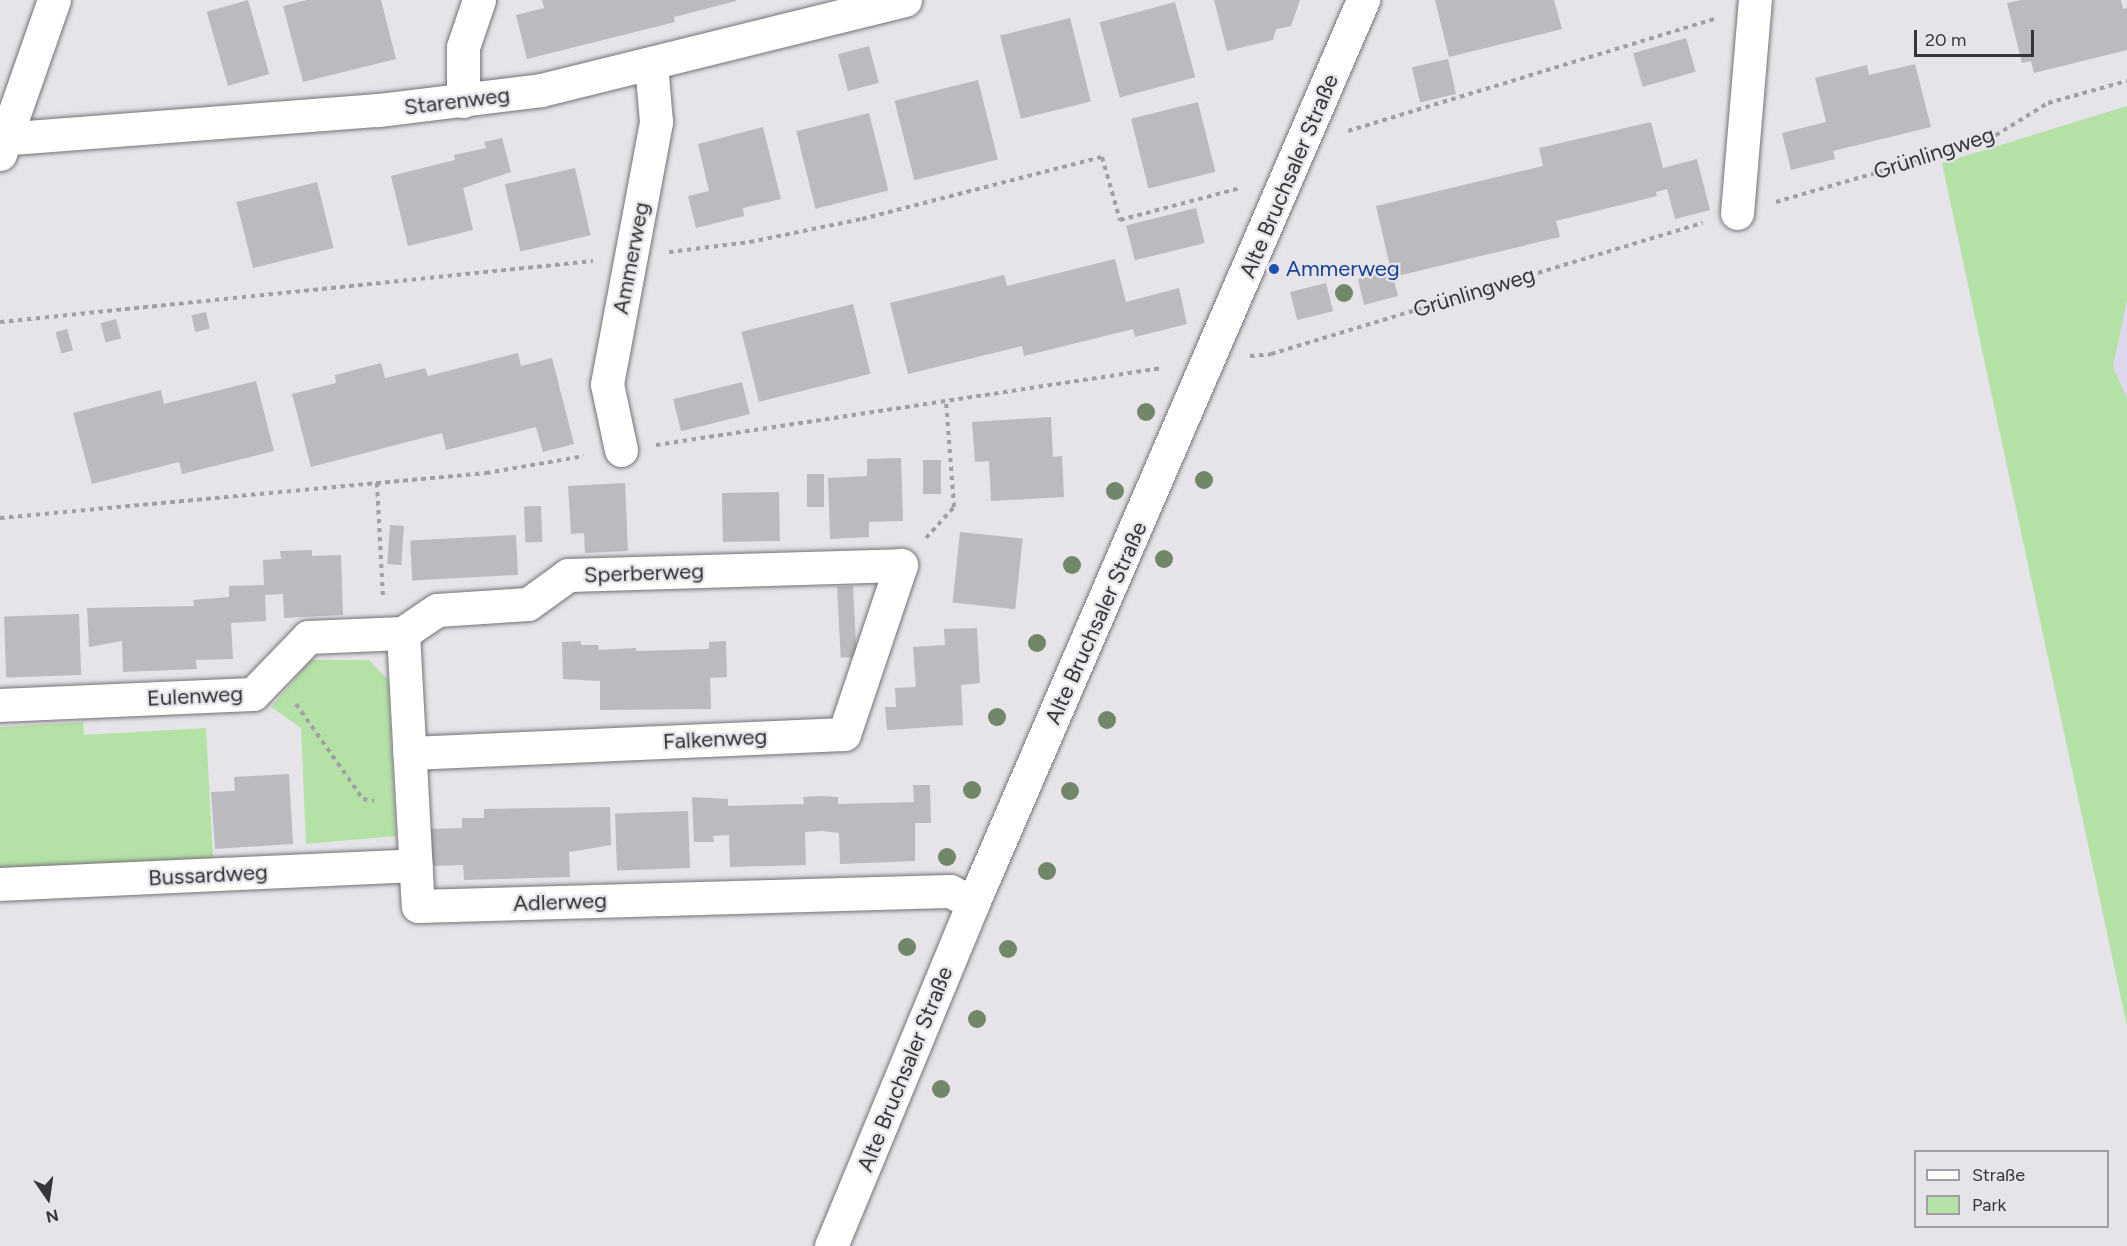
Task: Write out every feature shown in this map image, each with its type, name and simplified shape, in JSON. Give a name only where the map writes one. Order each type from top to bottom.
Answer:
[{"type":"street","points":[[2,144],[54,0]]},
{"type":"street","points":[[463,101],[463,47],[479,0]]},
{"type":"street","name":"Starenweg","points":[[2,144],[463,101],[541,90],[905,0]]},
{"type":"street","name":"Alte Bruchsaler Straße","points":[[831,1246],[973,903],[1210,361],[1363,0]]},
{"type":"street","points":[[1737,213],[1755,3]]},
{"type":"street","name":"Ammerweg","points":[[621,450],[607,384],[656,122],[651,64]]},
{"type":"street","name":"Sperberweg","points":[[394,633],[437,610],[528,604],[568,575],[901,565]]},
{"type":"street","name":"Falkenweg","points":[[409,753],[844,734],[901,565]]},
{"type":"street","name":"Adlerweg","points":[[394,633],[409,753],[418,906],[950,891],[973,903]]},
{"type":"street","name":"Eulenweg","points":[[0,705],[253,694],[308,637],[394,633]]},
{"type":"street","name":"Bussardweg","points":[[0,884],[416,865]]},
{"type":"path","points":[[1303,144],[1566,67],[1755,3]]},
{"type":"path","name":"Grünlingweg","points":[[1210,361],[1271,354],[1737,213],[1988,140],[2048,103],[2127,81]]},
{"type":"path","points":[[901,565],[954,507],[946,400]]},
{"type":"path","points":[[377,483],[394,633]]},
{"type":"path","points":[[253,694],[294,700],[363,799],[413,811]]},
{"type":"shaded area","points":[[2127,300],[2127,398],[2113,367]]},
{"type":"green space","points":[[2127,106],[2127,300],[2113,367],[2127,398],[2127,1026],[1942,163]]},
{"type":"green space","points":[[311,660],[369,660],[388,680],[396,836],[306,844],[301,728],[271,707]]},
{"type":"green space","points":[[83,722],[84,735],[206,728],[213,858],[0,870],[0,727]]},
{"type":"building","points":[[248,0],[269,74],[228,86],[207,12]]},
{"type":"building","points":[[307,0],[381,0],[396,59],[303,82],[283,6]]},
{"type":"building","points":[[542,0],[736,1],[674,17],[675,22],[527,59],[516,15],[544,8]]},
{"type":"building","points":[[1214,0],[1300,0],[1291,26],[1276,29],[1273,40],[1227,51]]},
{"type":"building","points":[[1435,0],[1554,0],[1562,29],[1449,57]]},
{"type":"building","points":[[2021,0],[2121,0],[2123,9],[2127,8],[2127,50],[2034,73],[2031,61],[2022,63],[2007,3]]},
{"type":"building","points":[[1175,2],[1195,77],[1120,98],[1100,22]]},
{"type":"building","points":[[1070,18],[1091,101],[1021,119],[1000,35]]},
{"type":"building","points":[[1686,38],[1696,72],[1643,87],[1633,53]]},
{"type":"building","points":[[869,46],[879,83],[848,91],[838,54]]},
{"type":"building","points":[[1448,59],[1456,94],[1420,102],[1412,67]]},
{"type":"building","points":[[1915,64],[1931,127],[1833,151],[1835,159],[1791,170],[1782,133],[1826,122],[1815,78],[1867,65],[1869,75]]},
{"type":"building","points":[[978,80],[998,160],[914,180],[895,101]]},
{"type":"building","points":[[1198,102],[1215,172],[1148,189],[1131,119]]},
{"type":"building","points":[[869,113],[888,191],[816,209],[796,131]]},
{"type":"building","points":[[1651,122],[1663,168],[1697,159],[1710,210],[1675,219],[1667,189],[1656,192],[1657,196],[1556,221],[1560,237],[1393,277],[1398,296],[1364,305],[1358,279],[1391,271],[1376,206],[1543,166],[1539,148]]},
{"type":"building","points":[[763,127],[781,199],[743,208],[744,216],[696,228],[688,196],[709,191],[698,144]]},
{"type":"building","points":[[502,138],[511,172],[463,188],[473,230],[408,246],[391,176],[455,160],[454,155],[486,148],[484,142]]},
{"type":"building","points":[[575,168],[591,235],[520,251],[505,184]]},
{"type":"building","points":[[317,182],[333,248],[253,268],[236,202]]},
{"type":"building","points":[[1196,208],[1205,243],[1135,260],[1126,225]]},
{"type":"building","points":[[1115,259],[1126,302],[1179,288],[1187,324],[1135,337],[1133,329],[1024,356],[1022,346],[908,374],[890,303],[1004,275],[1007,286]]},
{"type":"building","points":[[1326,283],[1333,311],[1297,320],[1290,292]]},
{"type":"building","points":[[853,304],[870,374],[759,402],[741,332]]},
{"type":"building","points":[[206,312],[210,329],[195,332],[191,315]]},
{"type":"building","points":[[116,319],[121,338],[106,342],[101,323]]},
{"type":"building","points":[[67,329],[73,350],[62,353],[55,332]]},
{"type":"building","points":[[518,353],[521,366],[552,358],[574,444],[543,452],[536,427],[446,450],[442,433],[311,467],[292,394],[336,383],[335,375],[381,363],[385,378],[425,368],[428,376]]},
{"type":"building","points":[[256,381],[274,451],[182,474],[179,462],[92,484],[73,413],[161,390],[164,404]]},
{"type":"building","points":[[742,382],[750,414],[681,431],[673,399]]},
{"type":"building","points":[[1051,417],[1053,457],[1062,456],[1064,497],[991,501],[989,461],[975,462],[972,422]]},
{"type":"building","points":[[901,458],[903,521],[869,522],[869,537],[830,539],[828,478],[867,476],[867,459]]},
{"type":"building","points":[[923,460],[941,460],[941,494],[923,494]]},
{"type":"building","points":[[807,474],[824,474],[824,507],[807,507]]},
{"type":"building","points":[[625,483],[628,551],[585,553],[584,533],[571,534],[568,486]]},
{"type":"building","points":[[779,492],[780,541],[723,542],[722,493]]},
{"type":"building","points":[[541,506],[542,542],[525,543],[524,507]]},
{"type":"building","points":[[390,525],[404,526],[401,565],[387,564]]},
{"type":"building","points":[[960,532],[1023,539],[1015,609],[953,603]]},
{"type":"building","points":[[516,535],[518,575],[412,580],[410,541]]},
{"type":"building","points":[[312,550],[312,556],[341,555],[343,615],[284,618],[283,594],[265,595],[266,621],[231,623],[233,659],[196,660],[197,669],[123,672],[122,641],[89,647],[87,608],[194,606],[193,600],[229,597],[229,586],[264,585],[263,560],[281,559],[280,551]]},
{"type":"building","points":[[853,586],[857,657],[841,658],[837,587]]},
{"type":"building","points":[[79,614],[81,675],[6,678],[4,617]]},
{"type":"building","points":[[977,628],[980,683],[961,685],[963,725],[887,730],[885,707],[896,707],[895,688],[916,687],[913,647],[945,645],[944,629]]},
{"type":"building","points":[[581,641],[581,645],[598,645],[599,650],[636,648],[636,651],[709,649],[709,642],[726,641],[727,677],[710,678],[711,709],[600,710],[600,681],[563,679],[562,642]]},
{"type":"building","points":[[289,774],[293,844],[215,849],[211,792],[235,791],[234,777]]},
{"type":"building","points":[[913,785],[930,785],[931,823],[915,823],[915,861],[840,864],[839,833],[822,831],[805,832],[806,865],[730,867],[729,835],[713,836],[714,842],[694,842],[692,797],[728,799],[728,806],[804,804],[803,797],[821,796],[838,797],[838,804],[914,802]]},
{"type":"building","points":[[610,807],[611,845],[569,852],[570,877],[464,880],[463,865],[430,866],[429,829],[462,828],[462,818],[484,818],[484,809]]},
{"type":"building","points":[[688,811],[690,868],[617,871],[615,814]]},
{"type":"place","name":"Ammerweg","points":[[1274,269]]}]
